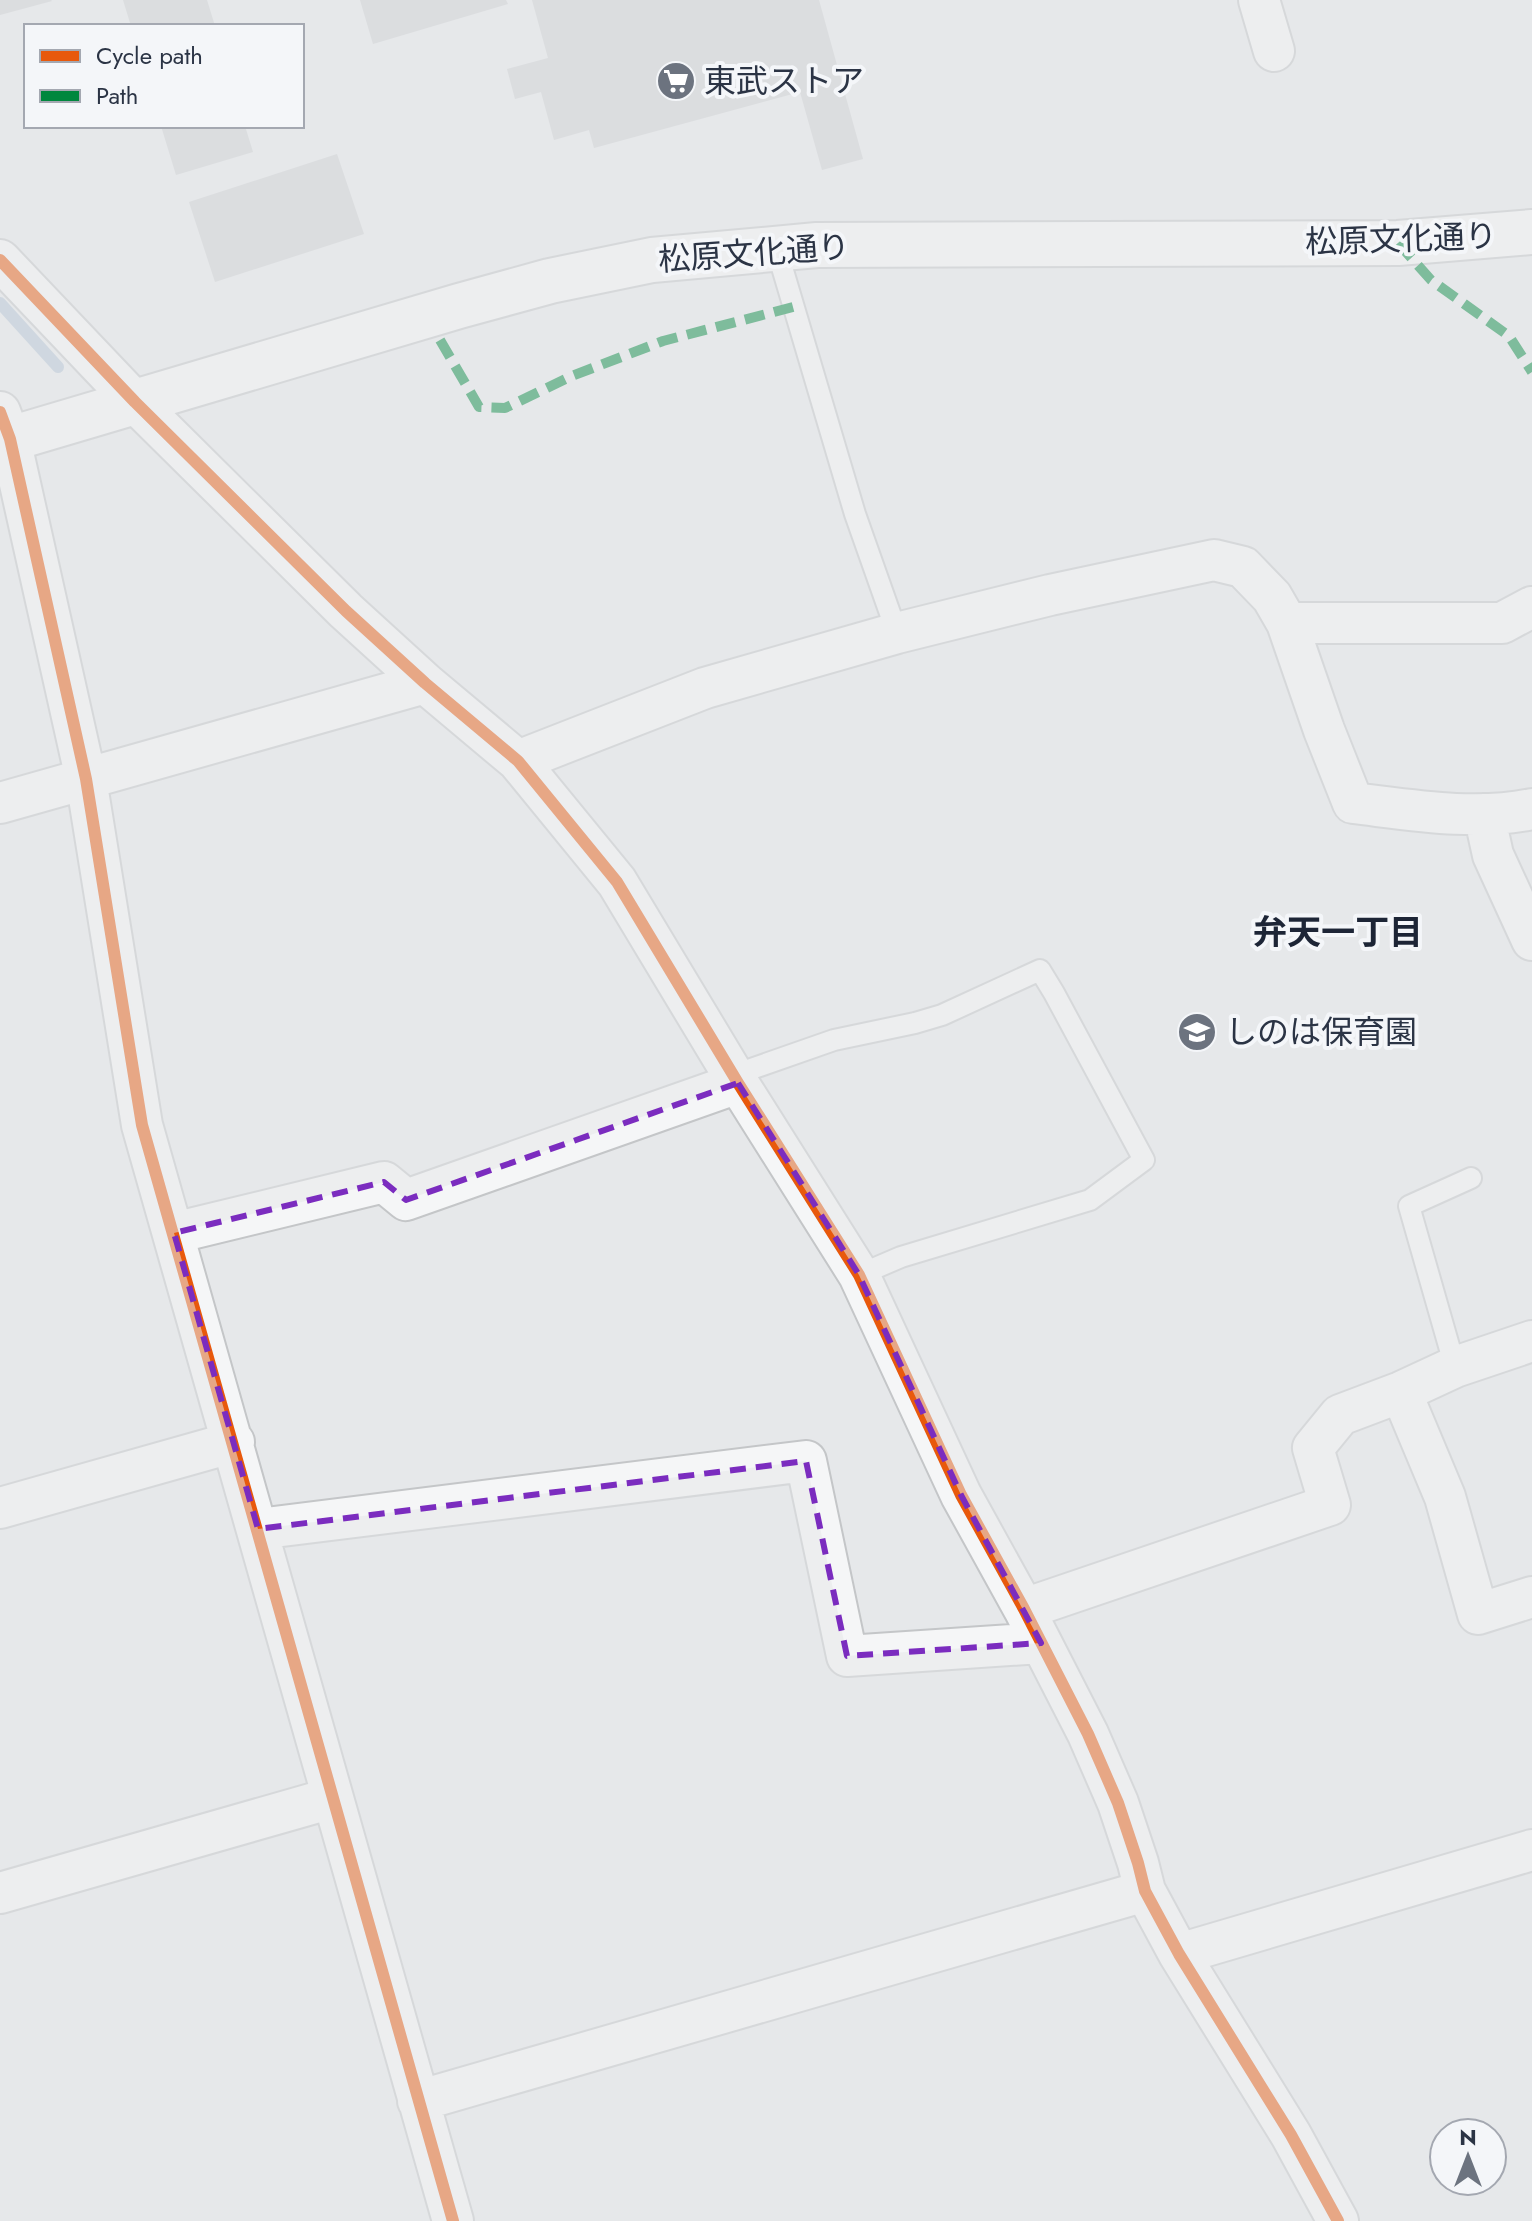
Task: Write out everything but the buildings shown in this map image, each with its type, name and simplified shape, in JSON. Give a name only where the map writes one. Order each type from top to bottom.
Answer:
[{"type":"street","points":[[1259,0],[1274,51]]},
{"type":"street","name":"松原文化通り","points":[[3,431],[135,402],[550,281],[652,260],[776,247],[1398,243],[1532,232]]},
{"type":"street","points":[[0,260],[135,402],[346,611],[518,761],[617,882],[859,1275],[961,1495],[1088,1734],[1118,1803],[1145,1891],[1179,1954],[1291,2135],[1338,2221]]},
{"type":"street","points":[[3,431],[86,779],[142,1125],[453,2221]]},
{"type":"street","points":[[518,761],[705,688],[897,633],[1050,595],[1214,560],[1243,567],[1272,597],[1287,623],[1353,803],[1484,814],[1532,809]]},
{"type":"street","points":[[1287,623],[1502,623],[1532,607]]},
{"type":"street","points":[[0,803],[425,683]]},
{"type":"street","points":[[1484,814],[1493,855],[1532,940]]},
{"type":"street","points":[[174,1233],[384,1182],[406,1200],[736,1079]]},
{"type":"street","points":[[258,1529],[806,1461],[847,1656],[1032,1626],[1330,1505],[1313,1448],[1340,1415],[1455,1367],[1532,1341]]},
{"type":"street","points":[[1401,1392],[1445,1497],[1478,1614],[1532,1597]]},
{"type":"street","points":[[0,1508],[234,1442]]},
{"type":"street","points":[[0,1893],[332,1798]]},
{"type":"street","points":[[1179,1954],[1532,1850]]},
{"type":"street","points":[[418,2101],[1145,1891]]},
{"type":"lane","points":[[776,247],[855,514],[897,633]]},
{"type":"lane","points":[[736,1079],[834,1040],[942,1015],[1040,970],[1144,1160],[1090,1200],[901,1257],[859,1275]]},
{"type":"lane","points":[[1455,1367],[1409,1206],[1471,1178]]},
{"type":"highlighted area","points":[[738,1083],[859,1275],[961,1495],[1041,1643],[847,1656],[806,1461],[258,1529],[174,1233],[384,1182],[406,1200]]},
{"type":"waterway","points":[[0,303],[58,367]]},
{"type":"marked path","points":[[1398,243],[1431,280],[1509,336],[1532,372]]},
{"type":"marked path","points":[[440,340],[479,407],[505,408],[572,376],[663,341],[793,307]]},
{"type":"cycle path","points":[[0,260],[135,402],[346,611],[518,761],[617,882],[859,1275],[961,1495],[1088,1734],[1118,1803],[1145,1891],[1179,1954],[1291,2135],[1338,2221]]},
{"type":"cycle path","points":[[0,412],[10,439],[86,779],[142,1125],[453,2221]]},
{"type":"place","name":"東武ストア","points":[[676,81]]},
{"type":"place","name":"しのは保育園","points":[[1197,1032]]},
{"type":"district","name":"弁天一丁目","points":[[1338,932]]}]
